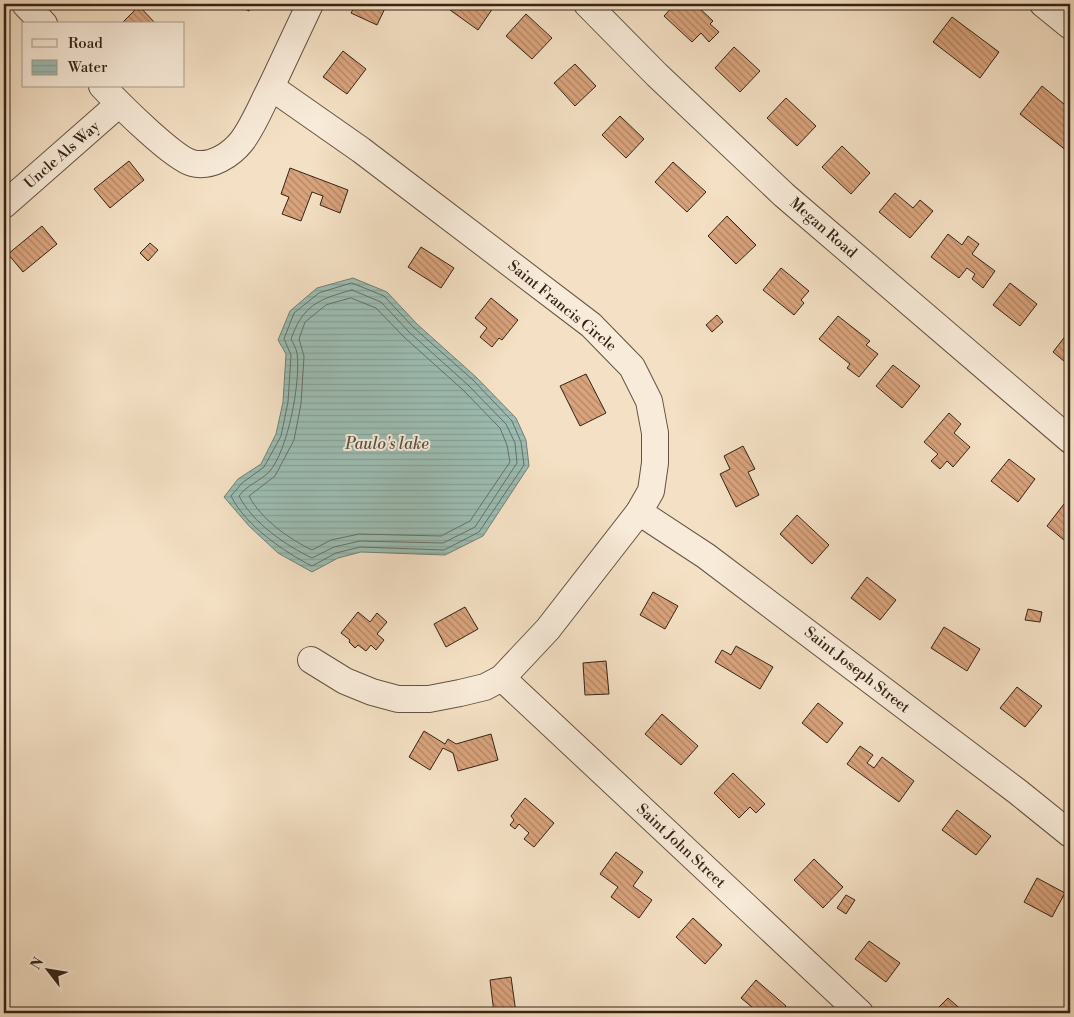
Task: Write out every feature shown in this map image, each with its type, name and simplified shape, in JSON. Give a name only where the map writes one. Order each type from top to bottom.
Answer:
[{"type":"street","points":[[25,4],[42,22]]},
{"type":"street","points":[[110,95],[182,159],[193,163],[219,160],[242,140],[271,86],[310,4]]},
{"type":"street","name":"Megan Road","points":[[587,4],[657,75],[784,195],[1070,440]]},
{"type":"street","points":[[1043,4],[1070,26]]},
{"type":"street","name":"Saint Francis Circle","points":[[271,86],[361,150],[591,325],[632,367],[649,401],[655,433],[655,463],[651,491],[639,512],[548,629],[502,678],[485,687],[460,693],[429,699],[398,699],[345,681],[311,660]]},
{"type":"street","name":"Uncle Als Way","points":[[4,205],[110,95]]},
{"type":"street","name":"Saint Joseph Street","points":[[639,512],[706,556],[1018,792],[1070,834]]},
{"type":"street","name":"Saint John Street","points":[[502,678],[860,1013]]},
{"type":"water","name":"Paulo's lake","points":[[353,278],[387,292],[417,324],[476,377],[516,418],[526,440],[529,466],[483,536],[445,555],[361,552],[338,558],[312,572],[278,553],[249,526],[224,497],[238,479],[261,464],[276,434],[283,402],[286,354],[278,340],[290,311],[317,288]]},
{"type":"building","points":[[234,4],[253,4],[249,11]]},
{"type":"building","points":[[356,4],[387,4],[377,25],[351,13]]},
{"type":"building","points":[[455,4],[495,5],[478,30],[450,10]]},
{"type":"building","points":[[675,4],[695,4],[713,21],[710,24],[719,32],[709,42],[701,33],[692,42],[664,16]]},
{"type":"building","points":[[139,6],[154,22],[123,22]]},
{"type":"building","points":[[526,14],[552,38],[532,59],[506,36]]},
{"type":"building","points":[[952,17],[999,52],[980,78],[933,42]]},
{"type":"building","points":[[734,47],[760,71],[740,92],[715,68]]},
{"type":"building","points":[[343,51],[366,69],[347,94],[323,77]]},
{"type":"building","points":[[575,64],[596,86],[575,106],[554,83]]},
{"type":"building","points":[[1042,86],[1070,109],[1070,146],[1067,151],[1020,114]]},
{"type":"building","points":[[786,98],[816,126],[797,146],[767,118]]},
{"type":"building","points":[[620,116],[644,139],[626,158],[602,135]]},
{"type":"building","points":[[842,146],[870,173],[851,194],[822,167]]},
{"type":"building","points":[[129,161],[144,180],[110,208],[94,189]]},
{"type":"building","points":[[673,162],[706,192],[687,212],[655,182]]},
{"type":"building","points":[[290,168],[348,190],[340,213],[320,205],[323,196],[312,192],[301,221],[282,214],[289,197],[281,194]]},
{"type":"building","points":[[895,193],[913,208],[920,200],[933,211],[910,238],[879,212]]},
{"type":"building","points":[[727,216],[756,245],[736,264],[708,236]]},
{"type":"building","points":[[42,226],[57,244],[23,272],[8,254]]},
{"type":"building","points":[[948,234],[962,245],[968,236],[979,244],[972,254],[995,271],[983,288],[972,279],[975,274],[967,268],[959,278],[931,257]]},
{"type":"building","points":[[150,243],[158,250],[148,261],[140,253]]},
{"type":"building","points":[[421,247],[454,268],[441,288],[408,267]]},
{"type":"building","points":[[781,268],[809,291],[801,300],[804,303],[794,315],[763,290]]},
{"type":"building","points":[[1010,283],[1037,304],[1020,326],[993,305]]},
{"type":"building","points":[[491,298],[518,320],[502,340],[499,338],[492,347],[480,337],[487,328],[475,318]]},
{"type":"building","points":[[717,315],[723,322],[712,332],[706,325]]},
{"type":"building","points":[[838,316],[870,341],[866,345],[878,354],[859,377],[847,368],[850,364],[819,339]]},
{"type":"building","points":[[1070,330],[1070,366],[1053,352]]},
{"type":"building","points":[[893,365],[920,386],[902,408],[876,386]]},
{"type":"building","points":[[586,374],[606,413],[580,426],[560,386]]},
{"type":"building","points":[[949,413],[961,424],[954,433],[970,447],[953,467],[947,461],[940,469],[931,461],[938,454],[924,442]]},
{"type":"building","points":[[743,446],[755,469],[748,472],[759,495],[736,507],[720,474],[730,469],[724,456]]},
{"type":"building","points":[[1009,459],[1035,479],[1018,502],[991,481]]},
{"type":"building","points":[[1064,504],[1070,509],[1070,545],[1047,526]]},
{"type":"building","points":[[797,515],[829,545],[812,564],[780,534]]},
{"type":"building","points":[[867,577],[896,600],[880,620],[851,598]]},
{"type":"building","points":[[653,592],[678,606],[665,629],[640,615]]},
{"type":"building","points":[[465,607],[478,629],[446,647],[434,624]]},
{"type":"building","points":[[1028,609],[1042,612],[1040,622],[1025,620]]},
{"type":"building","points":[[358,612],[370,622],[377,613],[387,622],[377,634],[384,640],[376,650],[371,645],[366,651],[358,645],[355,648],[349,642],[350,640],[341,633]]},
{"type":"building","points":[[944,627],[980,649],[967,671],[931,648]]},
{"type":"building","points":[[736,646],[773,667],[760,689],[715,662],[722,650],[731,655]]},
{"type":"building","points":[[606,661],[609,694],[585,695],[583,663]]},
{"type":"building","points":[[1017,687],[1042,706],[1025,727],[1000,708]]},
{"type":"building","points":[[818,703],[843,723],[827,743],[802,723]]},
{"type":"building","points":[[662,714],[698,746],[681,765],[645,734]]},
{"type":"building","points":[[424,731],[445,744],[448,739],[456,744],[491,734],[498,760],[458,771],[453,753],[443,748],[430,770],[409,757]]},
{"type":"building","points":[[860,746],[873,755],[867,763],[874,768],[882,757],[914,781],[899,802],[847,764]]},
{"type":"building","points":[[733,773],[765,804],[756,813],[750,807],[739,818],[714,793]]},
{"type":"building","points":[[525,798],[554,823],[534,847],[524,839],[529,833],[519,824],[515,829],[510,825],[514,820],[511,816]]},
{"type":"building","points":[[957,810],[991,836],[976,855],[942,830]]},
{"type":"building","points":[[616,852],[643,872],[633,886],[652,900],[639,918],[611,897],[618,887],[600,874]]},
{"type":"building","points":[[814,859],[843,887],[823,908],[794,880]]},
{"type":"building","points":[[1037,878],[1065,893],[1052,917],[1024,902]]},
{"type":"building","points":[[846,895],[855,900],[846,914],[837,908]]},
{"type":"building","points":[[693,918],[722,945],[705,964],[676,937]]},
{"type":"building","points":[[869,941],[900,963],[886,982],[855,959]]},
{"type":"building","points":[[511,977],[516,1013],[494,1013],[490,980]]},
{"type":"building","points":[[756,980],[786,1006],[780,1013],[759,1013],[741,998]]},
{"type":"building","points":[[948,998],[965,1013],[933,1013]]}]
